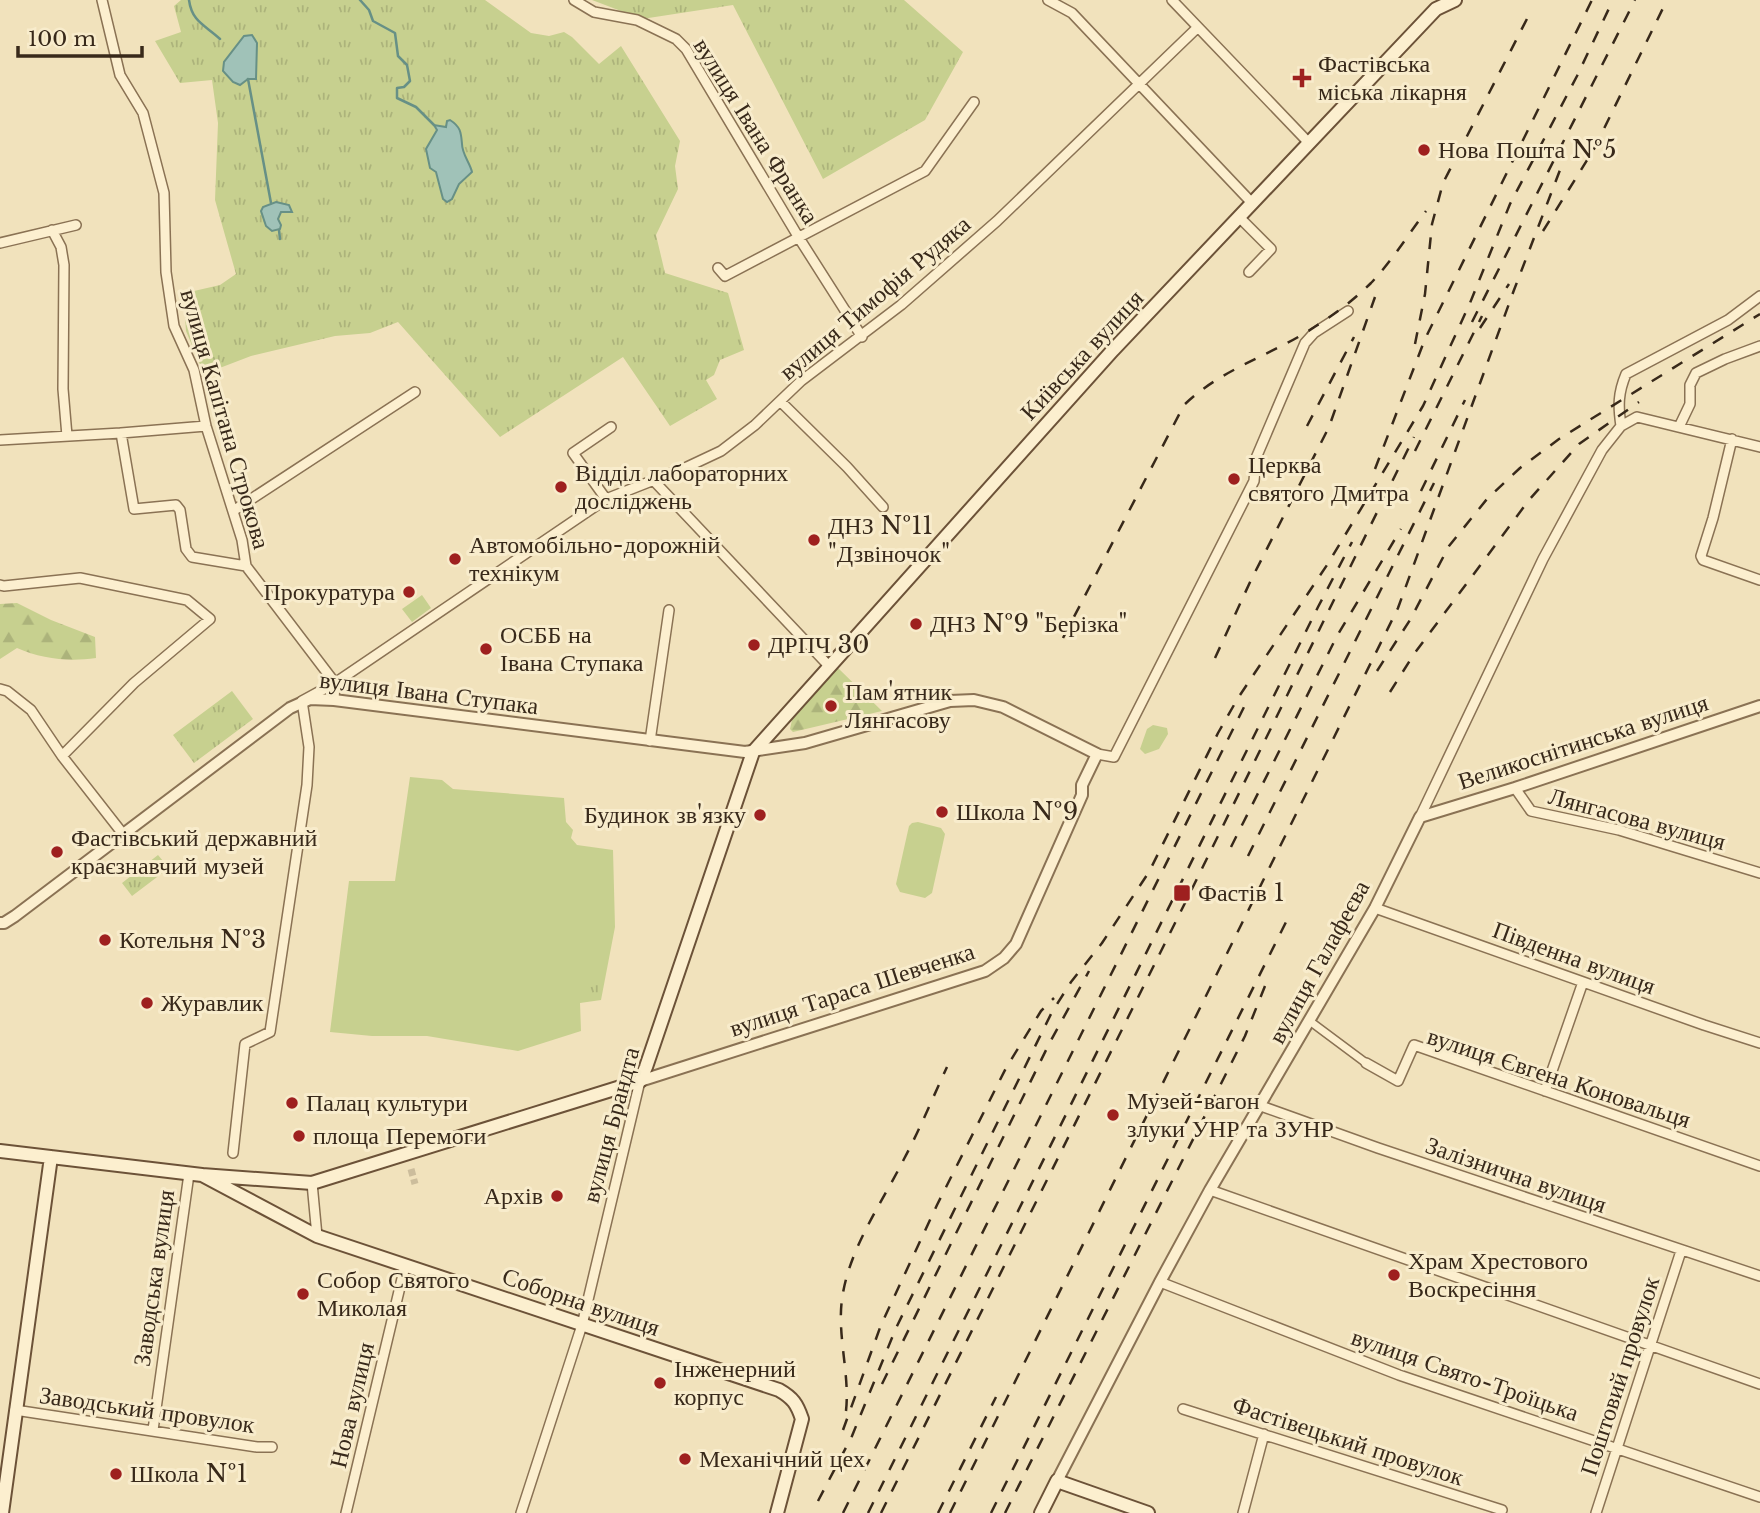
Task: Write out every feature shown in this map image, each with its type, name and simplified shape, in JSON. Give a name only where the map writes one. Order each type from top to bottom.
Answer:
[{"type":"main road","name":"Київська вулиця","points":[[753,752],[828,665],[1113,350],[1436,9],[1455,0]]},
{"type":"main road","name":"вулиця Брандта","points":[[640,1081],[753,752]]},
{"type":"main road","name":"вулиця Тараса Шевченка","points":[[312,1183],[640,1081]]},
{"type":"main road","name":"Соборна вулиця","points":[[0,1152],[202,1175],[317,1236],[779,1390],[793,1398],[802,1419],[776,1513]]},
{"type":"main road","points":[[2,1513],[51,1157]]},
{"type":"main road","points":[[202,1175],[312,1183]]},
{"type":"main road","points":[[1057,1481],[1148,1513]]},
{"type":"main road","name":"вулиця Галафеєва","points":[[1041,1513],[1057,1481]]},
{"type":"street","name":"вулиця Капітана Строкова","points":[[102,0],[120,75],[142,113],[164,193],[166,272],[174,326],[194,370],[206,426],[242,540],[246,566],[335,683]]},
{"type":"street","name":"вулиця Івана Франка","points":[[574,0],[594,12],[637,20],[676,39],[686,49],[799,238],[862,337]]},
{"type":"street","points":[[1048,0],[1072,13],[1252,203]]},
{"type":"street","points":[[1172,0],[1309,143]]},
{"type":"street","name":"вулиця Тимофія Рудяка","points":[[302,701],[335,683],[606,499],[721,451],[755,425],[801,381],[862,337],[997,221],[1197,28]]},
{"type":"street","points":[[718,268],[725,276],[926,171],[974,102]]},
{"type":"street","points":[[1239,217],[1271,248],[1249,272]]},
{"type":"street","points":[[0,243],[76,225]]},
{"type":"street","points":[[52,230],[61,247],[64,265],[63,389],[67,436]]},
{"type":"street","points":[[1760,296],[1728,320],[1626,374],[1618,403],[1621,426],[1637,417],[1760,447]]},
{"type":"street","points":[[1097,754],[1114,757],[1254,481],[1256,458],[1305,343],[1314,333],[1348,311]]},
{"type":"street","points":[[1679,427],[1690,404],[1690,386],[1696,373],[1760,346]]},
{"type":"street","points":[[233,511],[415,392]]},
{"type":"street","points":[[780,402],[847,467],[883,507]]},
{"type":"street","points":[[0,440],[206,426]]},
{"type":"street","name":"вулиця Галафеєва","points":[[1057,1481],[1210,1190],[1311,1022],[1375,908],[1543,559],[1602,450],[1621,426]]},
{"type":"street","points":[[606,499],[573,453],[611,427]]},
{"type":"street","name":"вулиця Капітана Строкова","points":[[121,433],[134,509],[176,505],[180,510],[186,549],[191,557],[246,566]]},
{"type":"street","points":[[1732,439],[1701,556],[1703,560],[1760,580]]},
{"type":"street","points":[[654,481],[828,665]]},
{"type":"street","points":[[0,585],[80,578],[187,600],[210,618],[134,683],[62,757]]},
{"type":"street","points":[[650,741],[669,610]]},
{"type":"street","points":[[334,700],[335,683]]},
{"type":"street","points":[[0,690],[7,691],[31,710],[62,757],[123,834]]},
{"type":"street","name":"вулиця Івана Ступака","points":[[0,937],[2,923],[302,701],[334,700],[753,752],[805,743],[950,701],[974,700],[1003,707],[1097,754]]},
{"type":"street","points":[[233,1153],[245,1044],[270,1032],[305,803],[309,747],[302,701]]},
{"type":"street","name":"Великоснітинська вулиця","points":[[1420,817],[1760,706]]},
{"type":"street","name":"вулиця Тараса Шевченка","points":[[640,1081],[985,971],[1004,958],[1016,944],[1097,754]]},
{"type":"street","name":"Лянгасова вулиця","points":[[1515,788],[1531,811],[1619,830],[1760,873]]},
{"type":"street","name":"Південна вулиця","points":[[1375,908],[1760,1043]]},
{"type":"street","points":[[1545,1091],[1584,982]]},
{"type":"street","points":[[1311,1022],[1366,1063]]},
{"type":"street","name":"вулиця Євгена Коновальця","points":[[1366,1063],[1398,1081],[1415,1045],[1760,1166]]},
{"type":"street","name":"вулиця Брандта","points":[[521,1513],[582,1325],[640,1081]]},
{"type":"street","name":"Залізнична вулиця","points":[[1261,1106],[1760,1276]]},
{"type":"street","name":"Заводська вулиця","points":[[153,1430],[188,1174]]},
{"type":"street","points":[[312,1183],[317,1236]]},
{"type":"street","points":[[1210,1190],[1760,1384]]},
{"type":"street","name":"Поштовий провулок","points":[[1596,1513],[1681,1251]]},
{"type":"street","name":"Нова вулиця","points":[[346,1513],[405,1266]]},
{"type":"street","name":"вулиця Свято-Троїцька","points":[[1160,1282],[1399,1375],[1760,1497]]},
{"type":"street","name":"Фастівецький провулок","points":[[1183,1409],[1502,1510]]},
{"type":"street","name":"Заводський провулок","points":[[15,1410],[257,1447],[272,1447]]},
{"type":"street","points":[[1243,1513],[1264,1434]]},
{"type":"green space","points":[[181,0],[485,0],[531,33],[549,36],[564,32],[599,64],[621,46],[680,141],[675,166],[678,189],[656,235],[665,273],[728,293],[744,350],[720,360],[714,375],[706,380],[717,399],[670,426],[623,357],[500,437],[398,322],[370,333],[335,336],[251,356],[204,374],[186,331],[184,303],[194,291],[220,285],[236,274],[215,200],[218,123],[212,80],[180,83],[155,41],[181,32],[174,6]]},
{"type":"green space","points":[[592,0],[904,0],[963,52],[925,120],[823,179],[733,5],[642,19]]},
{"type":"green space","points":[[422,595],[431,608],[412,622],[402,609]]},
{"type":"green space","points":[[17,603],[95,637],[96,658],[56,659],[17,648],[0,659],[0,604]]},
{"type":"green space","points":[[838,668],[882,711],[793,732],[790,729],[792,720]]},
{"type":"green space","points":[[232,691],[253,719],[194,763],[173,735]]},
{"type":"green space","points":[[1153,725],[1167,728],[1168,734],[1159,749],[1145,754],[1140,749],[1147,729]]},
{"type":"green space","points":[[410,777],[442,780],[453,789],[564,798],[566,822],[573,830],[571,838],[577,845],[613,850],[615,927],[601,1000],[580,1003],[581,1031],[518,1051],[427,1036],[372,1036],[330,1032],[349,881],[395,881]]},
{"type":"green space","points":[[918,822],[941,828],[945,834],[932,893],[925,898],[900,892],[896,884],[909,826]]},
{"type":"green space","points":[[158,855],[169,868],[132,896],[122,883]]},
{"type":"green space","points":[[571,975],[602,978],[597,999],[567,998]]},
{"type":"water","points":[[252,35],[257,43],[256,79],[248,79],[240,85],[233,82],[223,71],[224,62],[244,36]]},
{"type":"water","points":[[450,120],[460,130],[463,151],[472,172],[459,184],[452,199],[447,202],[443,199],[436,172],[430,168],[426,149],[437,130],[434,125],[446,127],[447,121]]},
{"type":"water","points":[[276,202],[289,205],[292,212],[281,212],[278,219],[280,229],[272,231],[266,226],[261,211],[263,207]]},
{"type":"waterway","points":[[189,0],[196,18],[220,39]]},
{"type":"waterway","points":[[360,0],[369,10],[373,21],[395,33],[398,56],[407,65],[410,81],[404,87],[397,88],[397,98],[416,107],[434,125]]},
{"type":"waterway","points":[[248,79],[271,203]]},
{"type":"waterway","points":[[279,230],[280,239]]},
{"type":"tunnel","points":[[411,1169],[415,1184]]},
{"type":"railway","points":[[1375,469],[1425,339],[1592,0]]},
{"type":"railway","points":[[818,1501],[852,1436],[896,1328],[1052,1012],[1149,872],[1238,698],[1327,565],[1423,406],[1470,303],[1510,204],[1577,76],[1613,0]]},
{"type":"railway","points":[[1472,322],[1635,0]]},
{"type":"railway","points":[[1543,231],[1594,149],[1667,0]]},
{"type":"railway","points":[[1415,344],[1425,294],[1432,224],[1443,183],[1531,11]]},
{"type":"railway","points":[[950,1513],[1398,608],[1565,157]]},
{"type":"railway","points":[[1063,638],[1184,405],[1215,381],[1300,336],[1352,300],[1378,275],[1426,211]]},
{"type":"railway","points":[[1480,328],[1509,284]]},
{"type":"railway","points":[[1215,658],[1251,580],[1329,427],[1375,297]]},
{"type":"railway","points":[[1377,671],[1410,620],[1449,546],[1487,499],[1520,468],[1559,439],[1760,314]]},
{"type":"railway","points":[[1415,451],[1482,316]]},
{"type":"railway","points":[[1307,426],[1354,337]]},
{"type":"railway","points":[[1421,491],[1465,400]]},
{"type":"railway","points":[[1390,692],[1414,654],[1529,500],[1579,444],[1639,402]]},
{"type":"railway","points":[[881,1513],[1414,437]]},
{"type":"railway","points":[[1248,856],[1434,483]]},
{"type":"railway","points":[[1231,847],[1337,636],[1401,529]]},
{"type":"railway","points":[[868,1513],[1352,542]]},
{"type":"railway","points":[[843,1513],[1246,703]]},
{"type":"railway","points":[[991,1513],[1289,916]]},
{"type":"railway","points":[[882,1384],[1049,1044],[1089,971]]},
{"type":"railway","points":[[1005,1513],[1245,1036],[1265,986]]},
{"type":"railway","points":[[843,1430],[881,1325],[937,1205],[1006,1068],[1041,1011],[1054,998]]},
{"type":"railway","points":[[846,1411],[841,1313],[846,1280],[867,1226],[910,1148],[947,1067]]},
{"type":"railway","points":[[938,1513],[996,1397]]},
{"type":"place","name":"Фастівська міська лікарня","points":[[1302,78]]},
{"type":"place","name":"Нова Пошта №5","points":[[1424,150]]},
{"type":"place","name":"Церква святого Дмитра","points":[[1234,479]]},
{"type":"place","name":"Відділ лабораторних досліджень","points":[[561,487]]},
{"type":"place","name":"ДНЗ №11 \"Дзвіночок\"","points":[[814,540]]},
{"type":"place","name":"Автомобільно-дорожній технікум","points":[[455,559]]},
{"type":"place","name":"Прокуратура","points":[[409,592]]},
{"type":"place","name":"ДНЗ №9 \"Берізка\"","points":[[916,624]]},
{"type":"place","name":"ДРПЧ 30","points":[[754,645]]},
{"type":"place","name":"ОСББ на Івана Ступака","points":[[486,649]]},
{"type":"place","name":"Пам'ятник Лянгасову","points":[[831,706]]},
{"type":"place","name":"Школа №9","points":[[942,812]]},
{"type":"place","name":"Будинок зв'язку","points":[[760,815]]},
{"type":"place","name":"Фастівський державний краєзнавчий музей","points":[[57,852]]},
{"type":"place","name":"Фастів 1","points":[[1182,893]]},
{"type":"place","name":"Котельня №3","points":[[105,940]]},
{"type":"place","name":"Журавлик","points":[[147,1003]]},
{"type":"place","name":"Палац культури","points":[[292,1103]]},
{"type":"place","name":"Музей-вагон злуки УНР та ЗУНР","points":[[1113,1115]]},
{"type":"place","name":"площа Перемоги","points":[[299,1136]]},
{"type":"place","name":"Архів","points":[[557,1196]]},
{"type":"place","name":"Храм Хрестового Воскресіння","points":[[1394,1275]]},
{"type":"place","name":"Собор Святого Миколая","points":[[303,1294]]},
{"type":"place","name":"Інженерний корпус","points":[[660,1383]]},
{"type":"place","name":"Механічний цех","points":[[685,1459]]},
{"type":"place","name":"Школа №1","points":[[116,1474]]}]
